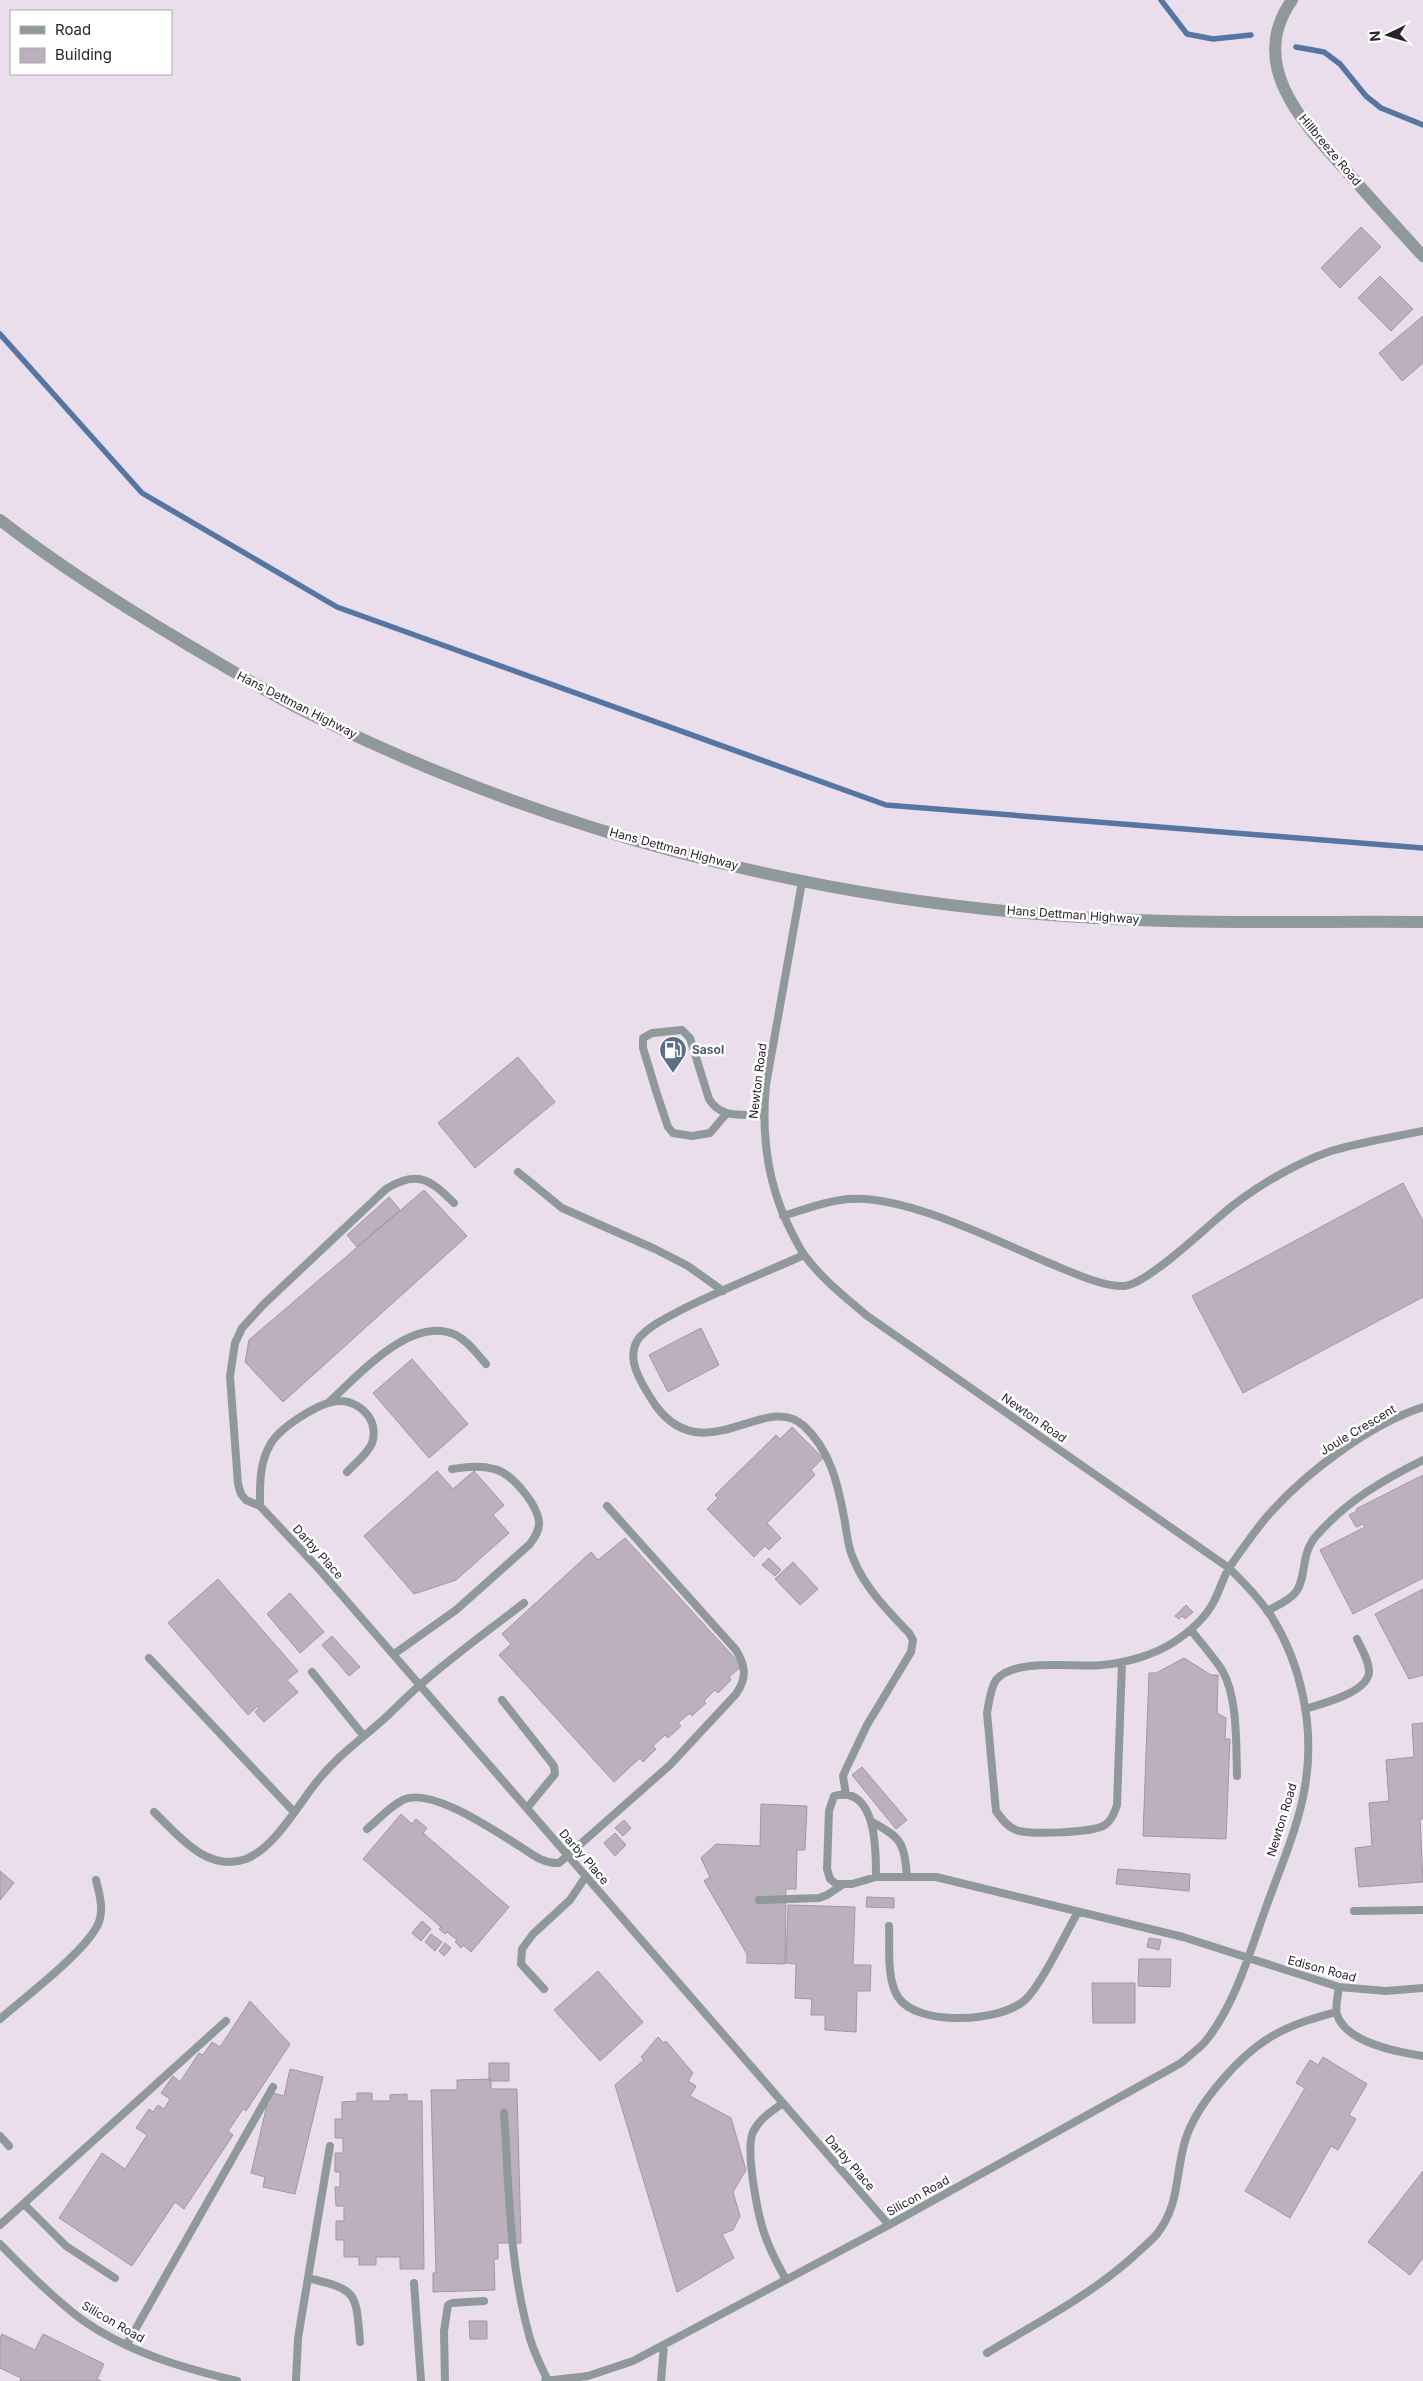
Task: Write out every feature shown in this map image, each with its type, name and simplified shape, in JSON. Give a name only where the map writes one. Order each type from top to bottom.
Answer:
[{"type":"street","name":"Hillbreeze Road","points":[[1292,0],[1279,21],[1274,48],[1277,72],[1288,98],[1306,126],[1423,256]]},
{"type":"street","name":"Hans Dettman Highway","points":[[0,520],[98,590],[161,629],[308,713],[449,776],[624,838],[802,882],[945,904],[1065,916],[1187,921],[1423,922]]},
{"type":"lane","name":"Newton Road","points":[[802,882],[768,1075],[763,1115],[772,1188],[804,1255],[829,1283],[866,1314],[1229,1568],[1267,1610],[1289,1653],[1304,1697],[1308,1730],[1306,1780],[1297,1818],[1248,1958]]},
{"type":"lane","points":[[727,1113],[710,1133],[692,1136],[673,1133],[668,1128],[654,1086],[643,1048],[643,1038],[652,1033],[677,1030],[687,1033],[709,1099],[719,1111],[763,1115]]},
{"type":"lane","points":[[784,1216],[848,1199],[868,1199],[896,1204],[976,1232],[1074,1273],[1116,1286],[1126,1286],[1138,1282],[1188,1244],[1220,1216],[1291,1168],[1331,1152],[1423,1130]]},
{"type":"lane","points":[[518,1172],[562,1208],[688,1266],[723,1291]]},
{"type":"lane","name":"Darby Place","points":[[454,1203],[435,1185],[424,1179],[405,1179],[396,1183],[386,1189],[264,1304],[242,1328],[235,1343],[230,1376],[238,1484],[242,1494],[246,1500],[260,1506],[318,1568],[889,2225]]},
{"type":"lane","points":[[804,1255],[660,1321],[639,1338],[634,1347],[633,1362],[641,1385],[665,1418],[676,1426],[689,1431],[716,1432],[774,1416],[785,1416],[804,1425],[828,1458],[836,1478],[848,1543],[853,1559],[864,1582],[913,1640],[911,1652],[867,1724],[846,1769],[844,1785],[846,1795]]},
{"type":"lane","points":[[260,1506],[259,1478],[270,1444],[285,1429],[328,1403],[385,1353],[408,1338],[423,1332],[442,1331],[468,1343],[486,1364]]},
{"type":"lane","points":[[328,1403],[340,1401],[352,1403],[364,1409],[372,1421],[374,1433],[372,1442],[367,1452],[347,1472]]},
{"type":"lane","name":"Joule Crescent","points":[[1122,1662],[1117,1806],[1113,1818],[1104,1826],[1093,1828],[1040,1833],[1014,1830],[1003,1821],[996,1811],[987,1713],[996,1680],[1006,1673],[1025,1666],[1102,1666],[1148,1654],[1172,1644],[1191,1630],[1205,1616],[1229,1568],[1271,1512],[1333,1456],[1377,1429],[1423,1407]]},
{"type":"lane","points":[[1267,1610],[1287,1600],[1296,1592],[1308,1548],[1316,1535],[1361,1494],[1423,1460]]},
{"type":"lane","points":[[394,1654],[456,1610],[530,1544],[537,1534],[539,1523],[535,1510],[527,1495],[510,1478],[496,1469],[484,1467],[452,1470]]},
{"type":"lane","points":[[367,1830],[403,1800],[420,1798],[445,1804],[544,1861],[559,1863],[670,1765],[736,1694],[742,1685],[745,1673],[744,1662],[736,1650],[607,1506]]},
{"type":"lane","points":[[154,1812],[188,1845],[201,1854],[217,1860],[232,1861],[246,1859],[261,1851],[329,1767],[363,1735],[383,1720],[419,1685],[524,1602]]},
{"type":"lane","points":[[1191,1630],[1222,1671],[1230,1690],[1235,1731],[1237,1776]]},
{"type":"lane","points":[[1305,1709],[1352,1693],[1364,1683],[1369,1673],[1367,1662],[1357,1639]]},
{"type":"lane","points":[[149,1658],[294,1812]]},
{"type":"lane","points":[[312,1672],[363,1735]]},
{"type":"lane","points":[[502,1700],[554,1766],[555,1774],[551,1781],[527,1808]]},
{"type":"lane","points":[[842,1885],[836,1884],[830,1879],[827,1869],[830,1811],[834,1796],[846,1795],[865,1808],[872,1822],[876,1839],[876,1877]]},
{"type":"lane","points":[[872,1822],[889,1831],[902,1845],[905,1851],[907,1876]]},
{"type":"lane","points":[[544,1989],[521,1964],[522,1949],[533,1934],[570,1900],[586,1876]]},
{"type":"lane","name":"Edison Road","points":[[759,1900],[819,1898],[842,1885],[876,1877],[936,1877],[1183,1937],[1339,1987],[1386,1991],[1423,1988]]},
{"type":"lane","points":[[0,2019],[56,1971],[93,1934],[100,1920],[101,1904],[96,1880]]},
{"type":"lane","points":[[1354,1911],[1423,1910]]},
{"type":"lane","points":[[890,1926],[893,1987],[899,1998],[908,2007],[936,2016],[971,2017],[1008,2011],[1027,1998],[1078,1912]]},
{"type":"lane","name":"Silicon Road","points":[[546,2381],[588,2376],[611,2370],[633,2361],[889,2225],[1181,2063],[1203,2044],[1217,2025],[1248,1958]]},
{"type":"lane","points":[[1339,1987],[1336,2012],[1340,2020],[1352,2032],[1388,2050],[1423,2056]]},
{"type":"lane","points":[[987,2353],[1085,2294],[1122,2266],[1156,2235],[1170,2215],[1176,2194],[1185,2139],[1200,2108],[1229,2074],[1259,2045],[1298,2023],[1336,2012]]},
{"type":"lane","points":[[0,2225],[226,2021]]},
{"type":"lane","points":[[127,2344],[273,2087]]},
{"type":"lane","points":[[783,2103],[758,2123],[752,2134],[751,2153],[752,2180],[765,2238],[786,2280]]},
{"type":"lane","points":[[504,2113],[513,2247],[518,2286],[529,2335],[546,2381]]},
{"type":"lane","points":[[0,2136],[9,2146]]},
{"type":"lane","points":[[296,2381],[298,2338],[330,2146]]},
{"type":"lane","points":[[24,2204],[59,2240],[115,2278]]},
{"type":"lane","name":"Silicon Road","points":[[0,2244],[55,2298],[83,2320],[157,2359],[237,2381]]},
{"type":"lane","points":[[308,2278],[341,2286],[353,2296],[357,2307],[360,2342]]},
{"type":"lane","points":[[414,2283],[421,2381]]},
{"type":"lane","points":[[445,2381],[444,2331],[448,2305],[452,2303],[484,2301]]},
{"type":"lane","points":[[662,2381],[664,2345]]},
{"type":"building","points":[[1361,227],[1381,247],[1340,288],[1321,268]]},
{"type":"building","points":[[1380,276],[1413,309],[1391,331],[1358,298]]},
{"type":"building","points":[[1423,316],[1423,363],[1402,381],[1379,353]]},
{"type":"building","points":[[518,1057],[555,1102],[475,1168],[438,1123]]},
{"type":"building","points":[[1403,1183],[1423,1221],[1423,1297],[1243,1393],[1192,1296]]},
{"type":"building","points":[[424,1190],[467,1236],[283,1402],[245,1362],[249,1340]]},
{"type":"building","points":[[389,1197],[400,1210],[357,1247],[347,1235]]},
{"type":"building","points":[[701,1328],[719,1365],[668,1392],[649,1355]]},
{"type":"building","points":[[412,1359],[468,1424],[429,1458],[373,1393]]},
{"type":"building","points":[[792,1427],[823,1458],[811,1470],[815,1475],[767,1523],[781,1538],[769,1550],[765,1546],[754,1557],[707,1509],[718,1498],[715,1495],[776,1435],[780,1439]]},
{"type":"building","points":[[437,1471],[453,1489],[474,1471],[504,1505],[493,1515],[509,1533],[456,1580],[414,1594],[364,1536]]},
{"type":"building","points":[[1423,1475],[1423,1578],[1353,1614],[1320,1550],[1365,1527],[1363,1524],[1356,1527],[1349,1515],[1357,1511],[1356,1509]]},
{"type":"building","points":[[625,1538],[742,1666],[729,1677],[731,1680],[718,1693],[715,1690],[704,1701],[706,1703],[692,1716],[690,1713],[678,1723],[681,1726],[668,1738],[665,1735],[653,1746],[656,1749],[643,1762],[640,1758],[614,1782],[499,1655],[511,1644],[502,1634],[591,1552],[598,1560]]},
{"type":"building","points":[[769,1558],[781,1570],[775,1576],[762,1565]]},
{"type":"building","points":[[793,1562],[818,1589],[800,1605],[775,1579]]},
{"type":"building","points":[[218,1579],[298,1671],[287,1680],[298,1692],[264,1722],[255,1712],[259,1708],[258,1706],[248,1715],[168,1623]]},
{"type":"building","points":[[1423,1589],[1423,1675],[1409,1679],[1375,1614]]},
{"type":"building","points":[[290,1593],[324,1632],[300,1653],[267,1614]]},
{"type":"building","points":[[1186,1605],[1193,1612],[1185,1619],[1182,1616],[1179,1619],[1175,1616]]},
{"type":"building","points":[[332,1636],[360,1667],[349,1676],[322,1645]]},
{"type":"building","points":[[1184,1658],[1211,1675],[1218,1675],[1217,1713],[1226,1718],[1225,1739],[1230,1739],[1226,1839],[1143,1836],[1149,1673],[1156,1673]]},
{"type":"building","points":[[1423,1723],[1423,1819],[1420,1819],[1423,1882],[1359,1887],[1355,1848],[1372,1846],[1369,1803],[1389,1801],[1386,1760],[1414,1757],[1412,1724]]},
{"type":"building","points":[[862,1767],[907,1820],[896,1829],[852,1775]]},
{"type":"building","points":[[761,1804],[807,1806],[805,1850],[797,1850],[796,1889],[786,1889],[785,1964],[747,1963],[747,1954],[704,1881],[710,1877],[701,1858],[716,1844],[760,1846]]},
{"type":"building","points":[[401,1814],[412,1824],[416,1819],[427,1828],[423,1833],[509,1907],[471,1952],[463,1945],[461,1948],[455,1942],[457,1940],[447,1932],[445,1934],[439,1929],[441,1927],[363,1859]]},
{"type":"building","points":[[624,1820],[631,1828],[623,1836],[615,1828]]},
{"type":"building","points":[[615,1833],[626,1845],[615,1856],[604,1843]]},
{"type":"building","points":[[1118,1869],[1190,1874],[1189,1891],[1116,1884]]},
{"type":"building","points":[[0,1871],[14,1883],[0,1900]]},
{"type":"building","points":[[867,1897],[894,1898],[894,1908],[866,1907]]},
{"type":"building","points":[[788,1905],[855,1907],[853,1965],[871,1965],[870,1991],[857,1991],[856,2032],[825,2030],[825,2015],[811,2015],[812,1999],[795,1998],[796,1964],[786,1963]]},
{"type":"building","points":[[422,1921],[431,1929],[421,1941],[412,1933]]},
{"type":"building","points":[[431,1934],[442,1942],[435,1951],[425,1942]]},
{"type":"building","points":[[1149,1938],[1161,1940],[1159,1950],[1147,1947]]},
{"type":"building","points":[[445,1943],[451,1948],[444,1956],[439,1951]]},
{"type":"building","points":[[1139,1959],[1171,1959],[1170,1987],[1138,1986]]},
{"type":"building","points":[[598,1971],[643,2022],[600,2061],[554,2010]]},
{"type":"building","points":[[1092,1983],[1135,1983],[1135,2023],[1093,2023]]},
{"type":"building","points":[[250,2001],[290,2044],[246,2111],[243,2109],[228,2131],[233,2135],[184,2209],[175,2202],[132,2266],[59,2218],[102,2153],[125,2169],[147,2135],[136,2128],[149,2109],[153,2112],[158,2105],[164,2109],[170,2099],[161,2093],[173,2076],[180,2082],[199,2053],[203,2055],[212,2042],[220,2047]]},
{"type":"building","points":[[658,2037],[664,2043],[666,2041],[693,2073],[688,2081],[696,2086],[690,2096],[731,2118],[746,2170],[733,2192],[740,2216],[733,2230],[722,2234],[734,2258],[677,2292],[615,2085],[644,2060],[641,2057]]},
{"type":"building","points":[[1323,2057],[1367,2084],[1349,2115],[1356,2119],[1338,2150],[1331,2146],[1290,2218],[1245,2191],[1305,2088],[1296,2083],[1310,2060],[1318,2065]]},
{"type":"building","points":[[489,2063],[509,2063],[509,2081],[489,2081]]},
{"type":"building","points":[[290,2069],[323,2077],[295,2194],[263,2187],[265,2177],[251,2173],[270,2092],[284,2096]]},
{"type":"building","points":[[491,2079],[491,2089],[517,2089],[521,2243],[498,2243],[498,2259],[494,2259],[495,2290],[433,2292],[433,2273],[436,2273],[431,2090],[457,2090],[457,2080]]},
{"type":"building","points":[[357,2093],[372,2093],[372,2101],[390,2101],[390,2095],[407,2094],[407,2101],[422,2101],[424,2269],[400,2269],[400,2257],[376,2257],[376,2265],[359,2265],[359,2257],[344,2257],[344,2240],[336,2240],[336,2221],[344,2221],[344,2206],[336,2206],[335,2187],[340,2187],[340,2172],[335,2172],[335,2153],[343,2153],[343,2138],[335,2138],[335,2119],[342,2119],[342,2102],[357,2101]]},
{"type":"building","points":[[1423,2171],[1423,2258],[1410,2275],[1368,2242]]},
{"type":"building","points":[[469,2321],[487,2321],[487,2339],[470,2339]]},
{"type":"building","points":[[2,2334],[35,2350],[43,2334],[104,2364],[97,2379],[101,2381],[20,2381],[21,2378],[0,2368],[0,2338]]},
{"type":"waterway","points":[[1161,0],[1187,34],[1213,39],[1251,35]]},
{"type":"waterway","points":[[1296,47],[1324,52],[1340,64],[1366,96],[1381,108],[1423,125]]},
{"type":"waterway","points":[[0,334],[142,493],[337,607],[886,805],[1423,848]]},
{"type":"place","name":"Sasol","points":[[673,1074]]}]
